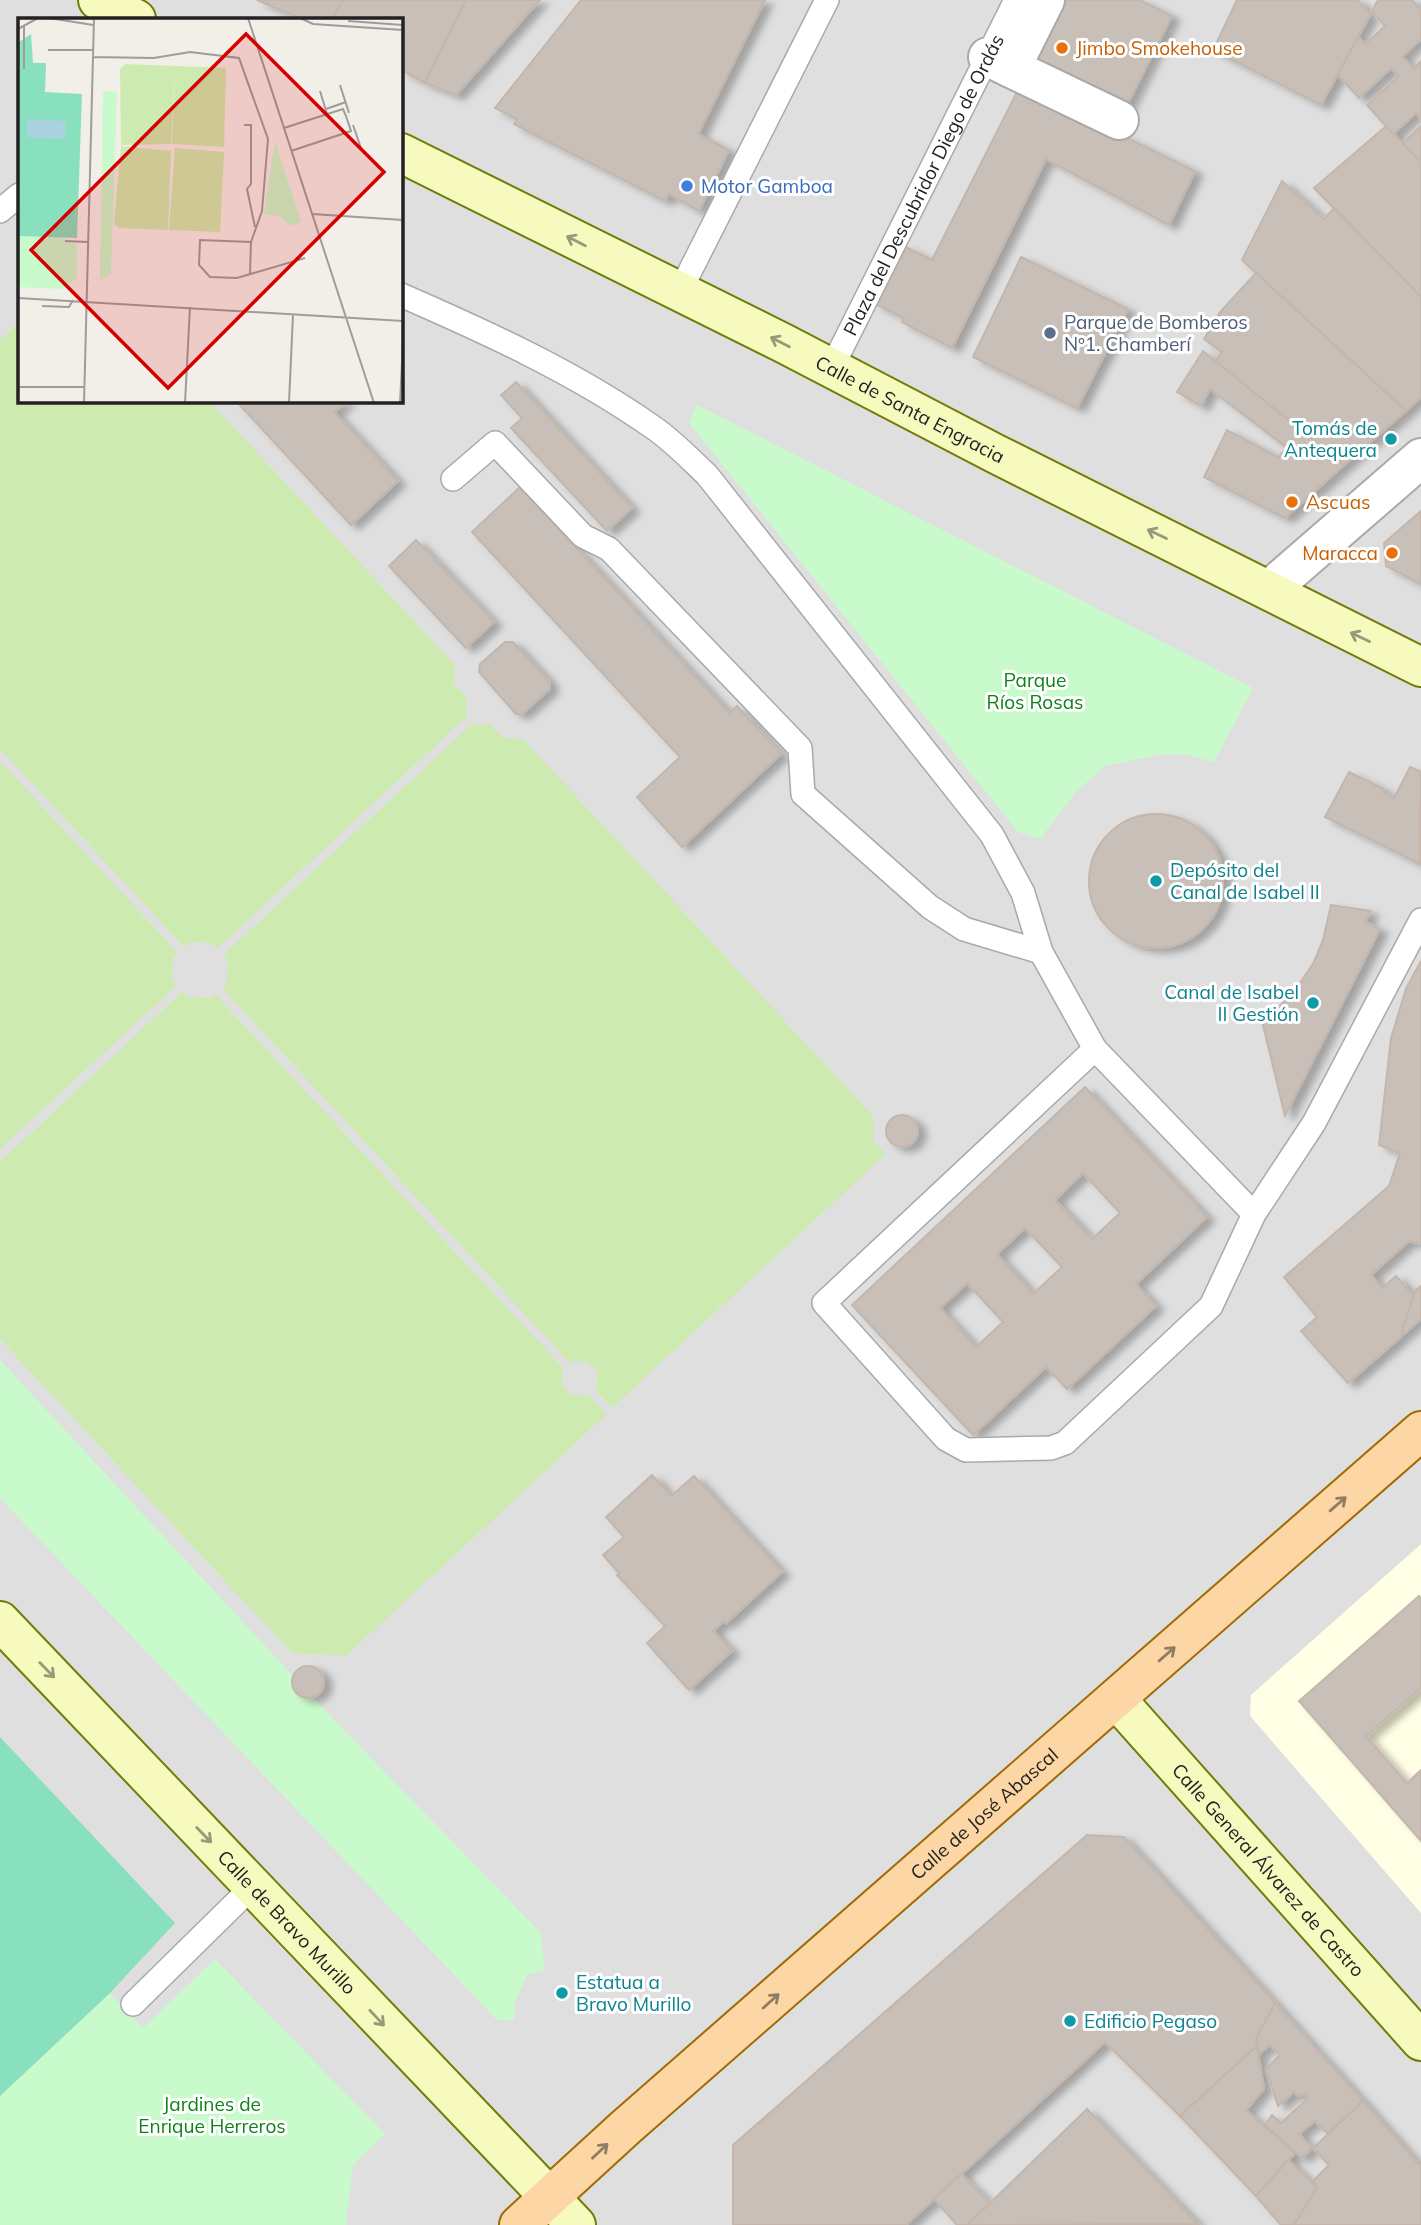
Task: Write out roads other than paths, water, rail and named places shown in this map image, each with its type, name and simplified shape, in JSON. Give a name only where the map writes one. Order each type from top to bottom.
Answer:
[{"type":"main road","points":[[98,0],[134,18]]},
{"type":"main road","name":"Calle de Santa Engracia","points":[[402,154],[1421,667]]},
{"type":"main road","name":"Calle de José Abascal","points":[[519,2225],[626,2127],[1421,1430]]},
{"type":"main road","name":"Calle de Bravo Murillo","points":[[0,1621],[576,2225]]},
{"type":"main road","name":"Calle General Álvarez de Castro","points":[[1116,1699],[1421,2040]]},
{"type":"street","points":[[1045,0],[999,62],[1119,120]]},
{"type":"street","points":[[1269,590],[1421,458]]},
{"type":"lane","points":[[679,293],[827,0]]},
{"type":"lane","name":"Plaza del Descubridor Diego de Ordás","points":[[831,369],[999,62],[1016,0]]},
{"type":"lane","points":[[0,211],[18,196]]},
{"type":"lane","points":[[402,295],[476,328],[590,386],[657,429],[706,475],[992,835],[1023,893],[1041,952],[1095,1049],[1254,1214]]},
{"type":"lane","points":[[453,479],[495,443],[583,536],[609,549],[800,748],[803,794],[930,907],[964,929],[1041,952]]},
{"type":"lane","points":[[1095,1049],[824,1303],[946,1439],[966,1450],[1051,1448],[1065,1443],[1211,1306],[1254,1214],[1314,1123],[1421,920]]},
{"type":"lane","points":[[133,2004],[253,1886]]},
{"type":"place","name":"Jimbo Smokehouse","points":[[1062,48]]},
{"type":"place","name":"Motor Gamboa","points":[[687,186]]},
{"type":"place","name":"Parque de Bomberos Nº1. Chamberí","points":[[1050,333]]},
{"type":"place","name":"Tomás de Antequera","points":[[1391,439]]},
{"type":"place","name":"Ascuas","points":[[1292,502]]},
{"type":"place","name":"Maracca","points":[[1392,553]]},
{"type":"place","name":"Depósito del Canal de Isabel II","points":[[1156,881]]},
{"type":"place","name":"Canal de Isabel II Gestión","points":[[1313,1003]]},
{"type":"place","name":"Estatua a Bravo Murillo","points":[[562,1993]]},
{"type":"place","name":"Edificio Pegaso","points":[[1070,2021]]},
{"type":"park label","name":"Parque Ríos Rosas","points":[[1035,691]]},
{"type":"park label","name":"Jardines de Enrique Herreros","points":[[212,2115]]}]
